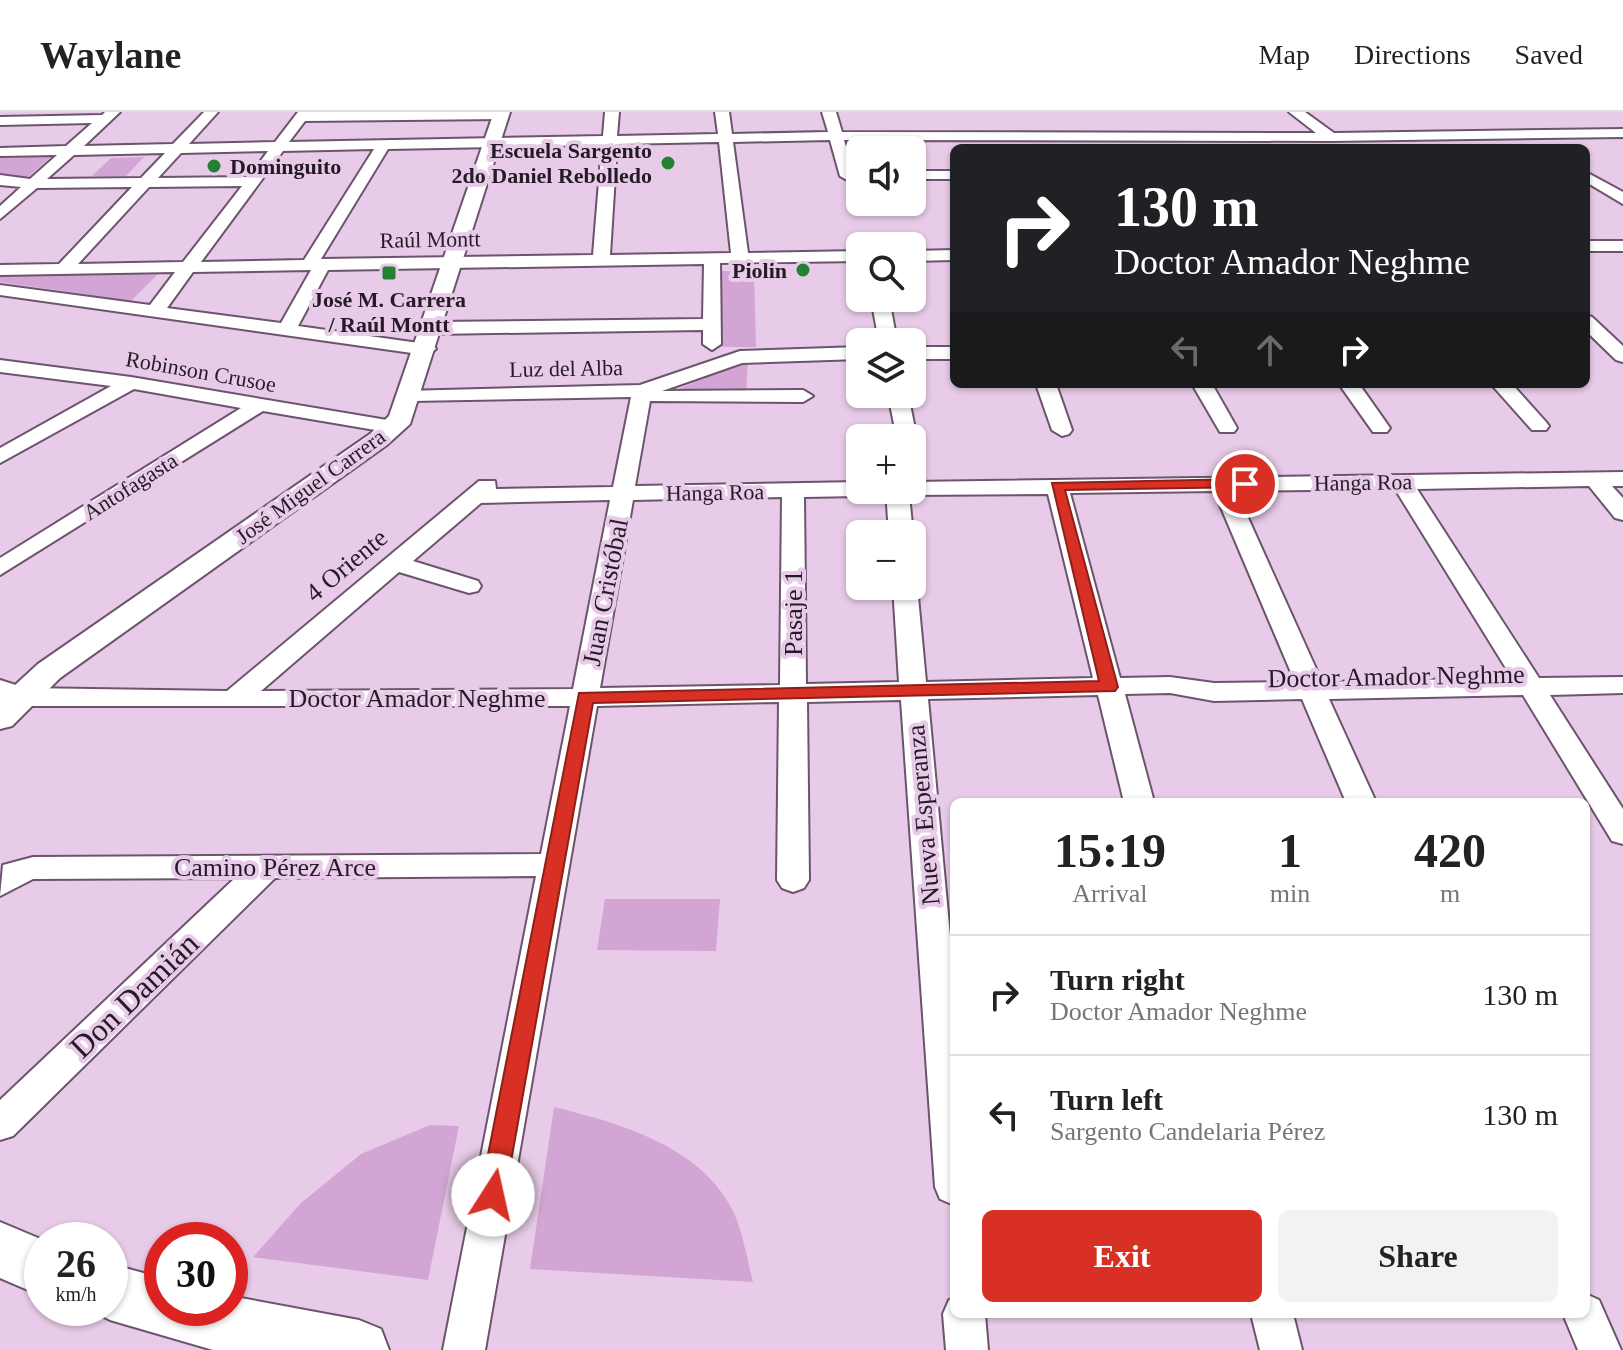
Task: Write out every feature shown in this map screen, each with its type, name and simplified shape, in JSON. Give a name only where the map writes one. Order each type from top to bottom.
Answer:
[{"type":"main road","points":[[128,1297],[261,1334],[359,1350]]},
{"type":"street","points":[[65,268],[211,112]]},
{"type":"street","points":[[601,260],[612,112]]},
{"type":"street","points":[[722,112],[740,258]]},
{"type":"street","points":[[829,112],[846,158]]},
{"type":"street","points":[[1296,112],[1331,137]]},
{"type":"street","points":[[155,311],[304,114],[502,113]]},
{"type":"street","name":"José Miguel Carrera","points":[[0,718],[11,693],[49,671],[393,427],[411,395],[502,113]]},
{"type":"street","points":[[6,118],[109,116]]},
{"type":"street","points":[[0,214],[109,116]]},
{"type":"street","points":[[1495,118],[1536,144]]},
{"type":"street","points":[[1602,118],[1623,131]]},
{"type":"street","points":[[1403,122],[1425,135]]},
{"type":"street","points":[[988,129],[997,144]]},
{"type":"street","points":[[0,152],[492,145],[988,129],[1125,129],[1331,137],[1623,131]]},
{"type":"street","points":[[1125,129],[1137,144]]},
{"type":"street","points":[[1396,136],[1407,144]]},
{"type":"street","points":[[287,329],[316,264],[382,147]]},
{"type":"street","points":[[926,175],[950,175]]},
{"type":"street","points":[[1590,178],[1623,199]]},
{"type":"street","points":[[0,180],[33,184],[253,181]]},
{"type":"street","points":[[1590,246],[1623,246]]},
{"type":"street","points":[[926,256],[950,255]]},
{"type":"street","name":"Raúl Montt","points":[[0,270],[846,256]]},
{"type":"street","points":[[712,258],[712,364]]},
{"type":"street","points":[[0,290],[426,349]]},
{"type":"street","points":[[433,328],[712,324]]},
{"type":"street","points":[[1590,324],[1621,351]]},
{"type":"street","points":[[1590,350],[1621,351]]},
{"type":"street","name":"Luz del Alba","points":[[411,395],[642,391],[712,364],[768,353],[846,353]]},
{"type":"street","points":[[926,353],[950,353]]},
{"type":"street","name":"Robinson Crusoe","points":[[0,366],[131,383],[393,427]]},
{"type":"street","points":[[0,457],[131,383]]},
{"type":"street","points":[[1047,388],[1062,430]]},
{"type":"street","points":[[1204,388],[1227,428]]},
{"type":"street","points":[[1352,388],[1380,428]]},
{"type":"street","points":[[1505,388],[1539,426]]},
{"type":"street","points":[[642,391],[663,397],[803,396]]},
{"type":"street","name":"Juan Cristóbal","points":[[464,1350],[642,391]]},
{"type":"street","name":"Antofagasta","points":[[0,568],[259,405]]},
{"type":"street","name":"4 Oriente","points":[[234,699],[497,478]]},
{"type":"street","points":[[1595,479],[1623,513]]},
{"type":"street","name":"Hanga Roa","points":[[926,489],[1623,479]]},
{"type":"street","points":[[1402,482],[1623,833]]},
{"type":"street","points":[[1222,484],[1359,798]]},
{"type":"street","points":[[1057,486],[1138,798]]},
{"type":"street","name":"Hanga Roa","points":[[475,496],[846,489]]},
{"type":"street","name":"Pasaje 1","points":[[793,491],[793,880]]},
{"type":"street","points":[[395,563],[469,586]]},
{"type":"street","name":"Nueva Esperanza","points":[[906,600],[950,1139]]},
{"type":"street","name":"Doctor Amador Neghme","points":[[11,693],[234,699],[585,697],[1170,685],[1214,692],[1309,684],[1527,680],[1623,672]]},
{"type":"street","name":"Doctor Amador Neghme","points":[[1527,680],[1623,685]]},
{"type":"street","name":"Camino Pérez Arce","points":[[0,884],[14,873],[33,868],[554,865]]},
{"type":"street","name":"Don Damián","points":[[0,1124],[267,867]]},
{"type":"street","points":[[964,1318],[967,1350]]},
{"type":"street","points":[[1273,1318],[1281,1350]]},
{"type":"street","points":[[1586,1318],[1600,1350]]},
{"type":"shaded area","points":[[53,155],[28,177],[0,174],[0,156]]},
{"type":"shaded area","points":[[144,157],[126,176],[92,176],[111,158]]},
{"type":"shaded area","points":[[722,271],[754,271],[756,347],[721,347]]},
{"type":"shaded area","points":[[160,272],[131,301],[0,282],[0,273]]},
{"type":"shaded area","points":[[748,360],[746,393],[669,393]]},
{"type":"shaded area","points":[[605,899],[720,899],[716,951],[597,950]]},
{"type":"shaded area","points":[[554,1107],[631,1130],[679,1154],[701,1170],[719,1189],[733,1211],[753,1282],[530,1269]]},
{"type":"shaded area","points":[[430,1125],[459,1126],[428,1280],[253,1257],[301,1203],[361,1154]]},
{"type":"place","name":"Escuela Sargento 2do Daniel Rebolledo","points":[[668,163]]},
{"type":"place","name":"Dominguito","points":[[214,166]]},
{"type":"place","name":"Piolin","points":[[803,270]]},
{"type":"place","name":"José M. Carrera / Raúl Montt","points":[[389,273]]},
{"type":"route","points":[[493,1195],[585,697],[1109,687],[1057,486],[1245,484]]}]
